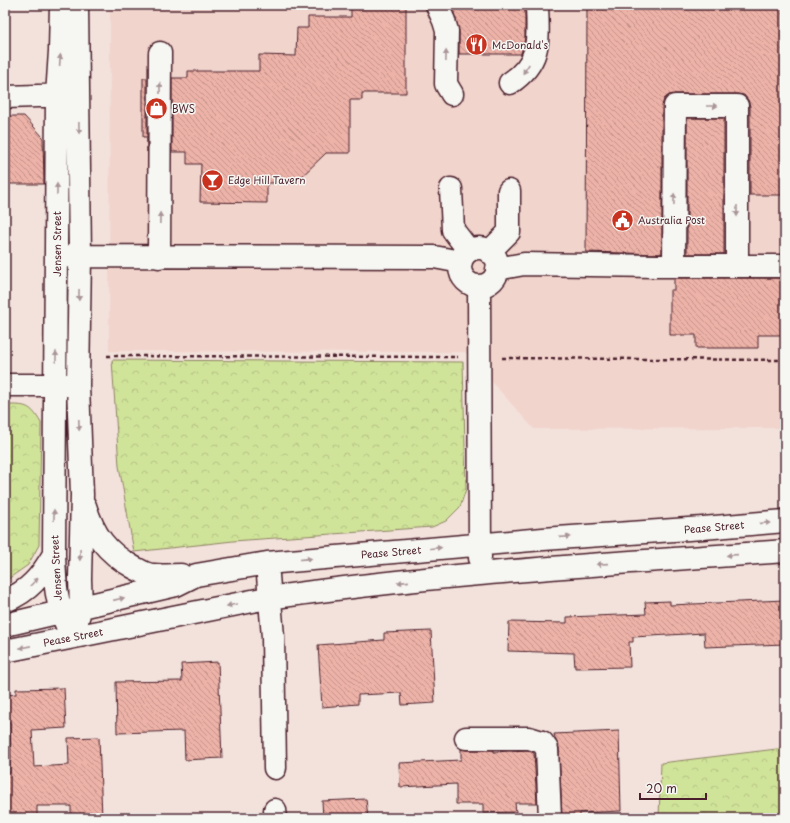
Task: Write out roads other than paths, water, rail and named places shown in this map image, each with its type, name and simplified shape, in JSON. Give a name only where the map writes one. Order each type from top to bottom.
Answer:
[{"type":"street","name":"Jensen Street","points":[[61,5],[57,96],[54,554],[57,600],[71,610]]},
{"type":"street","name":"Jensen Street","points":[[73,638],[71,610],[80,579],[82,495],[78,385],[80,256],[77,5]]},
{"type":"street","points":[[433,5],[431,62],[433,72],[449,89],[447,31],[437,5]]},
{"type":"street","points":[[510,83],[521,76],[536,52],[538,45],[537,5]]},
{"type":"street","points":[[159,257],[160,53]]},
{"type":"street","points":[[5,97],[78,95]]},
{"type":"street","points":[[674,266],[675,106],[737,106],[737,265]]},
{"type":"street","points":[[451,189],[453,230],[479,258],[493,279],[484,285],[479,286],[470,284],[462,277],[460,272],[479,258],[509,232],[509,191]]},
{"type":"street","points":[[57,256],[434,257],[479,258],[524,264],[785,266]]},
{"type":"street","points":[[479,286],[480,573]]},
{"type":"street","points":[[5,385],[78,385]]},
{"type":"street","points":[[82,495],[91,524],[100,539],[111,552],[124,562],[152,575],[196,575]]},
{"type":"street","name":"Pease Street","points":[[5,625],[176,585],[196,575],[268,563],[480,544],[785,521]]},
{"type":"street","name":"Pease Street","points":[[5,651],[270,598],[303,593],[480,573],[785,551]]},
{"type":"street","points":[[5,601],[20,594],[36,581],[54,554]]},
{"type":"street","points":[[268,563],[273,637],[275,768]]},
{"type":"street","points":[[466,738],[529,738],[542,742],[547,750],[550,818]]},
{"type":"place","name":"McDonald's","points":[[477,45]]},
{"type":"place","name":"BWS","points":[[156,109]]},
{"type":"place","name":"Edge Hill Tavern","points":[[213,180]]},
{"type":"place","name":"Australia Post","points":[[622,220]]}]
